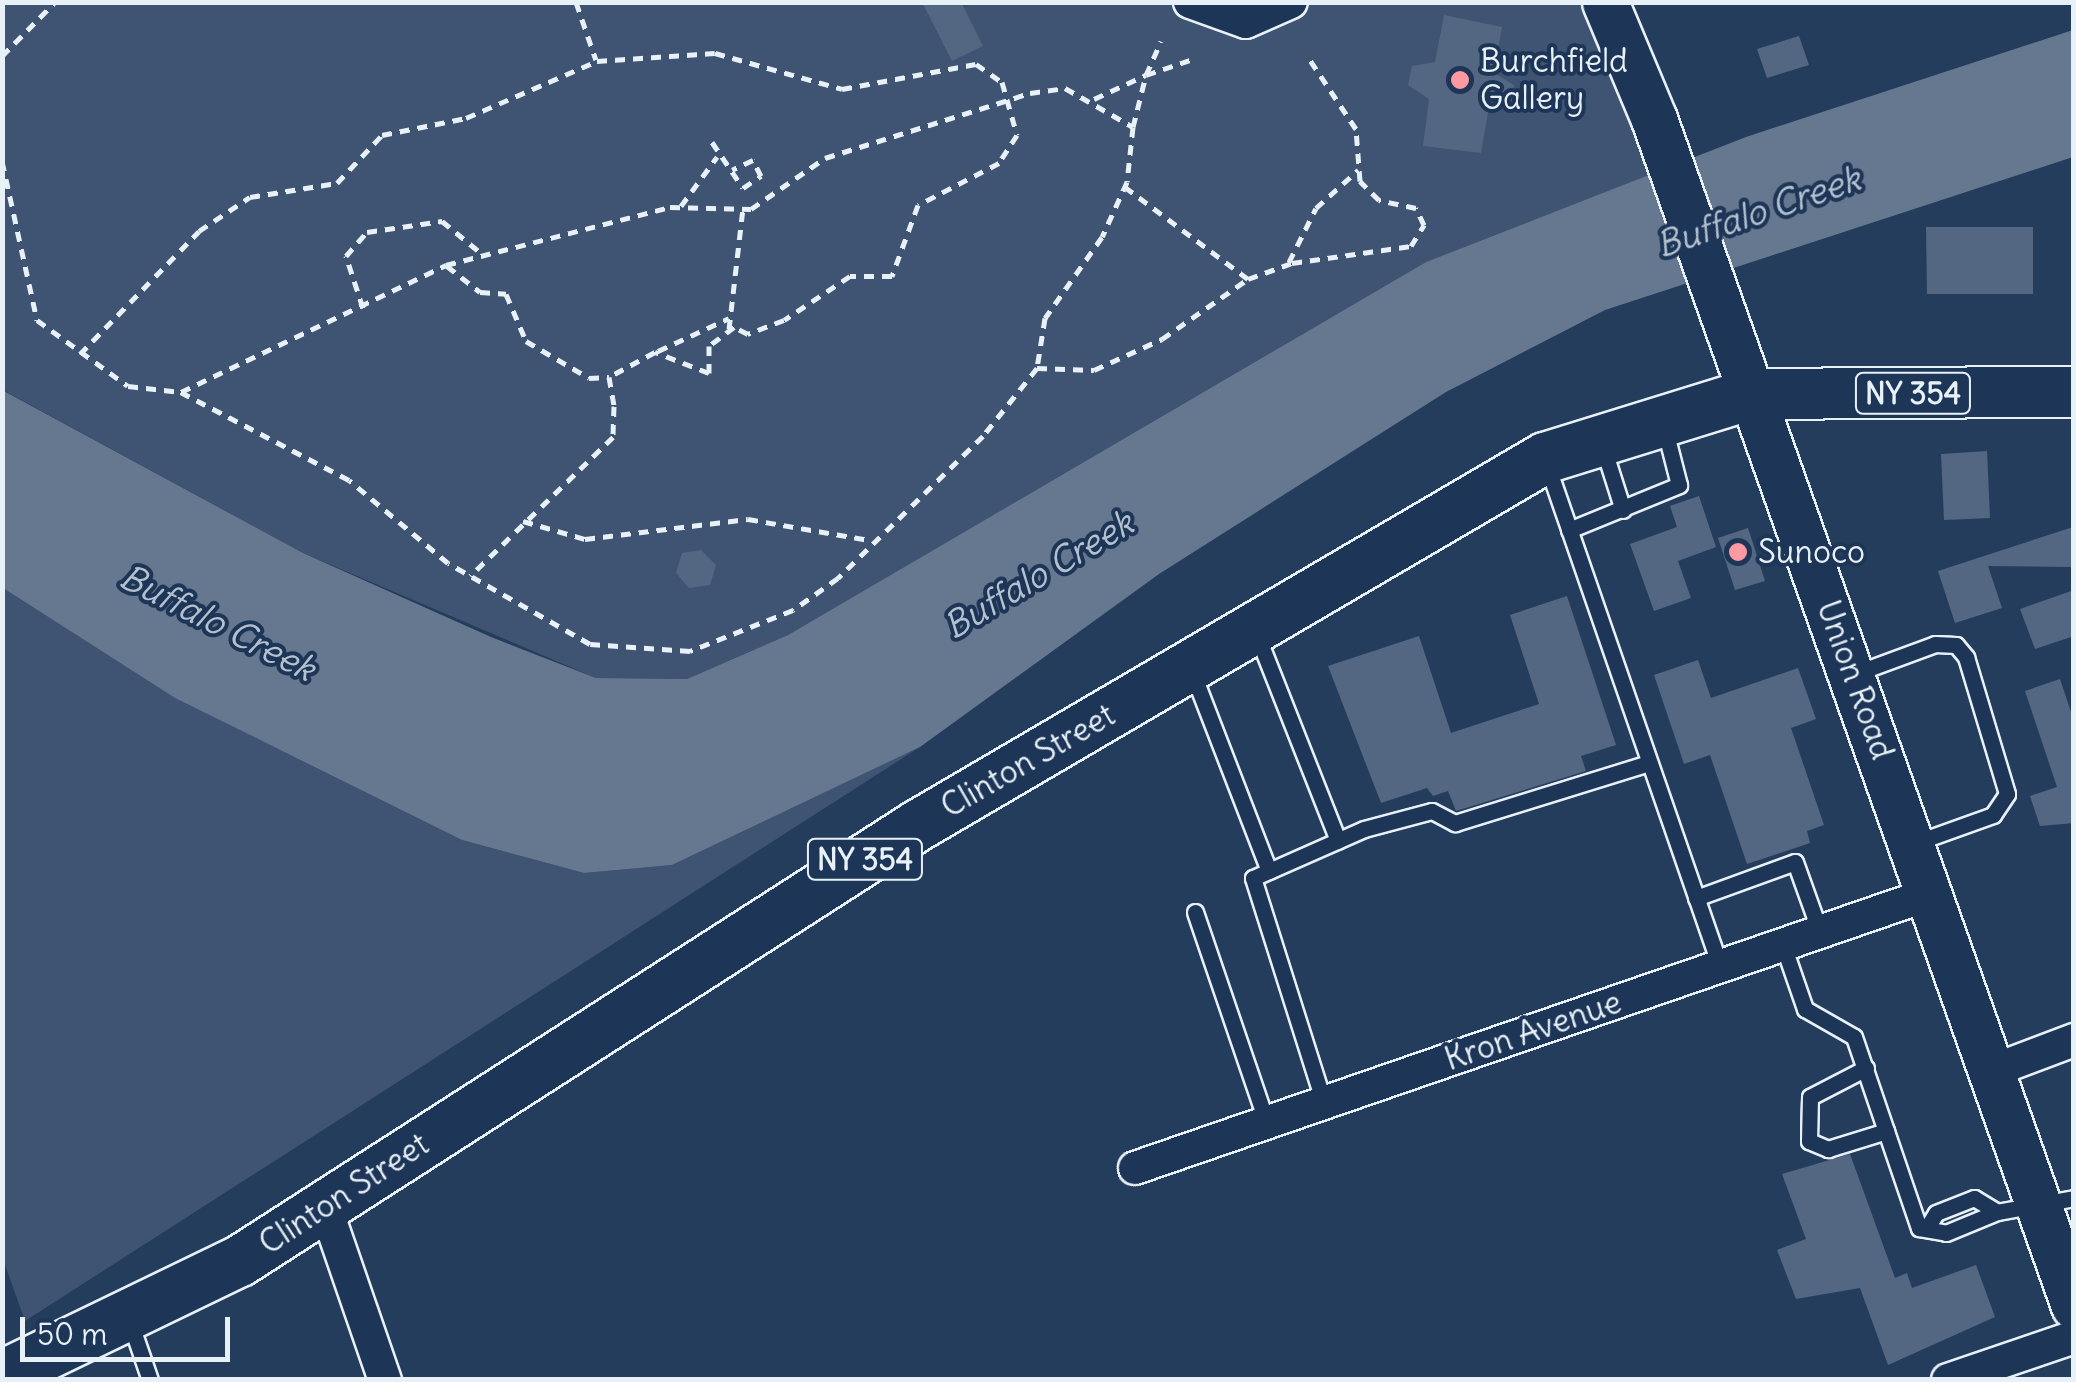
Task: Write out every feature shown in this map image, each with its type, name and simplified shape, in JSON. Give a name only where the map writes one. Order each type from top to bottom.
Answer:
[{"type":"main road","name":"Union Road","points":[[1604,2],[1654,119],[1730,341],[1854,674],[2074,1306]]},
{"type":"main road","name":"Clinton Street","points":[[2,1376],[128,1316],[325,1206],[916,826],[1545,458],[1752,394],[2074,392]]},
{"type":"street","points":[[1190,2],[1246,22],[1291,2]]},
{"type":"street","name":"Kron Avenue","points":[[1136,1168],[1930,894]]},
{"type":"street","points":[[1992,1072],[2074,1040]]},
{"type":"street","points":[[325,1206],[385,1380]]},
{"type":"street","points":[[1948,1380],[2074,1337]]},
{"type":"lane","points":[[1569,530],[1679,486],[1663,422]]},
{"type":"lane","points":[[1601,441],[1623,510]]},
{"type":"lane","points":[[1545,458],[1720,966]]},
{"type":"lane","points":[[1254,628],[1338,841]]},
{"type":"lane","points":[[1854,674],[1934,644],[1956,645],[1966,656],[2007,794],[1993,815],[1913,844]]},
{"type":"lane","points":[[1190,666],[1269,871]]},
{"type":"lane","points":[[1324,1103],[1252,878],[1338,841],[1432,810],[1454,823],[1649,763]]},
{"type":"lane","points":[[1696,898],[1794,862],[1820,932]]},
{"type":"lane","points":[[1195,912],[1267,1123]]},
{"type":"lane","points":[[1783,945],[1805,1009],[1854,1037],[1914,1223],[1946,1233],[2037,1206]]},
{"type":"lane","points":[[1866,1068],[1810,1097],[1809,1141],[1828,1148],[1886,1131]]},
{"type":"lane","points":[[1928,1226],[1936,1213],[1974,1198],[2037,1206]]},
{"type":"lane","points":[[128,1316],[150,1380]]},
{"type":"path","points":[[2,56],[55,2]]},
{"type":"path","points":[[576,2],[580,34],[597,61]]},
{"type":"path","points":[[2,161],[37,320],[80,354],[128,386],[181,392],[348,480],[448,563],[590,644],[690,651],[793,610],[983,436],[1037,368],[1045,318],[1076,284],[1125,188],[1133,128],[1146,75],[1160,41]]},
{"type":"path","points":[[80,354],[199,231],[250,196],[337,183],[382,135],[466,118],[597,61],[715,53],[842,88],[976,64],[1002,82],[1017,135],[999,163],[918,205],[892,276],[850,276],[784,320],[729,330],[709,346],[709,373],[655,352]]},
{"type":"path","points":[[1094,99],[1193,59]]},
{"type":"path","points":[[1037,368],[1094,370],[1162,339],[1248,279],[1288,264],[1411,246],[1424,224],[1416,208],[1379,200],[1358,170],[1356,129],[1310,60]]},
{"type":"path","points":[[181,392],[446,265],[682,206],[743,208],[825,158],[1006,99],[1066,88],[1094,99],[1133,128]]},
{"type":"path","points":[[712,142],[717,158],[732,170],[743,188],[760,176],[753,160],[732,170]]},
{"type":"path","points":[[682,206],[717,158]]},
{"type":"path","points":[[1288,264],[1316,208],[1358,170]]},
{"type":"path","points":[[1125,188],[1248,279]]},
{"type":"path","points":[[729,330],[743,208]]},
{"type":"path","points":[[363,308],[346,256],[366,232],[442,221],[480,254]]},
{"type":"path","points":[[446,265],[480,292],[506,294],[526,340],[589,378],[609,377],[731,317]]},
{"type":"path","points":[[470,576],[612,437],[609,377]]},
{"type":"path","points":[[523,521],[585,539],[748,519],[869,540]]},
{"type":"shaded area","points":[[3,3],[1601,3],[1665,169],[1426,262],[788,635],[687,679],[596,678],[303,553],[3,390]]},
{"type":"shaded area","points":[[3,588],[175,698],[462,840],[584,873],[672,865],[920,747],[25,1321],[3,1259]]},
{"type":"water","name":"Buffalo Creek","points":[[2073,30],[2073,157],[1605,310],[1446,392],[1159,574],[920,747],[672,865],[584,873],[462,840],[175,698],[3,588],[2,390],[303,553],[491,637],[596,678],[687,679],[788,635],[1426,262],[1746,137]]},
{"type":"building","points":[[922,2],[961,2],[983,46],[952,61]]},
{"type":"building","name":"Burchfield Gallery","points":[[1444,15],[1502,27],[1494,73],[1514,85],[1511,103],[1489,107],[1481,153],[1423,146],[1429,99],[1408,85],[1412,66],[1435,62]]},
{"type":"building","points":[[1799,36],[1809,65],[1767,78],[1757,49]]},
{"type":"building","points":[[1926,227],[2033,227],[2033,294],[1927,294]]},
{"type":"building","points":[[1987,451],[1990,518],[1944,520],[1941,454]]},
{"type":"building","points":[[1699,496],[1716,547],[1678,561],[1691,598],[1654,611],[1630,544],[1677,527],[1670,506]]},
{"type":"building","points":[[2073,527],[2072,567],[1988,566],[2002,608],[1955,623],[1938,571]]},
{"type":"building","points":[[1748,528],[1765,581],[1735,590],[1718,538]]},
{"type":"building","points":[[701,550],[716,565],[710,585],[689,588],[676,573],[682,553]]},
{"type":"building","points":[[2074,590],[2074,636],[2035,649],[2020,609]]},
{"type":"building","points":[[1567,596],[1616,745],[1581,756],[1586,771],[1456,811],[1448,791],[1433,796],[1427,788],[1381,803],[1328,666],[1419,636],[1451,733],[1539,704],[1510,615]]},
{"type":"building","points":[[1698,660],[1711,698],[1798,668],[1816,719],[1791,728],[1824,825],[1807,831],[1810,843],[1747,864],[1710,755],[1684,764],[1654,675]]},
{"type":"building","points":[[2060,679],[2074,721],[2074,823],[2040,826],[2030,796],[2057,787],[2025,691]]},
{"type":"building","points":[[1850,1154],[1895,1278],[1907,1273],[1912,1288],[1976,1265],[1995,1317],[1888,1365],[1860,1288],[1796,1299],[1777,1250],[1806,1239],[1782,1174]]},
{"type":"place","name":"Burchfield Gallery","points":[[1460,80]]},
{"type":"place","name":"Sunoco","points":[[1738,552]]}]
